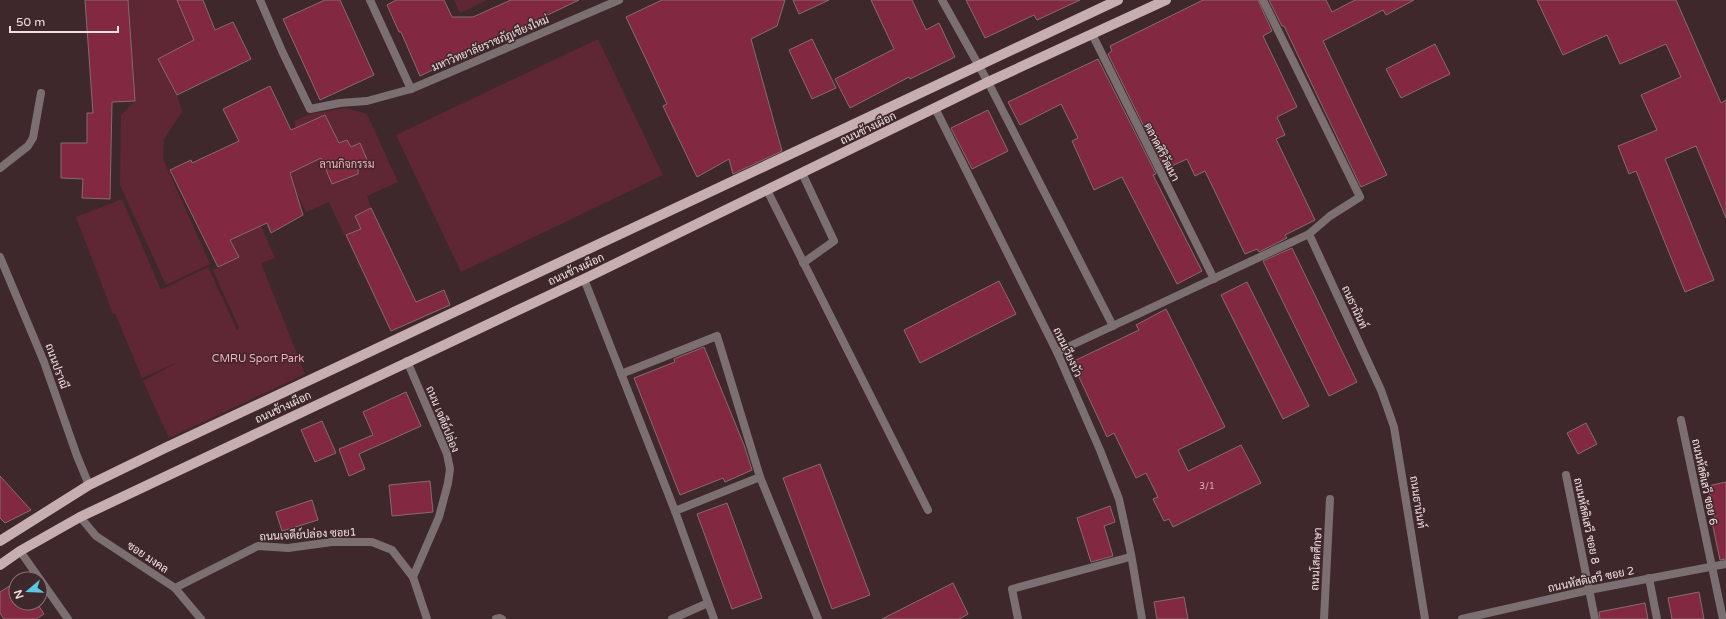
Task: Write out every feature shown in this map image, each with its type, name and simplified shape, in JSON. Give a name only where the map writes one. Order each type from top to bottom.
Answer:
[{"type":"main road","name":"ถนนช้างเผือก","points":[[0,541],[89,485],[165,448],[1118,0]]},
{"type":"main road","name":"ถนนช้างเผือก","points":[[0,565],[20,551],[80,517],[584,279],[988,82],[1166,0]]},
{"type":"street","name":"มหาวิทยาลัยราชภัฏเชียงใหม่","points":[[260,0],[310,109],[340,103],[367,101],[411,89],[619,0]]},
{"type":"street","points":[[370,0],[411,89]]},
{"type":"street","points":[[942,0],[988,82],[1113,326]]},
{"type":"street","points":[[1057,352],[1309,234],[1330,216],[1360,198],[1263,0]]},
{"type":"street","name":"ตลาดศิริวัฒนา","points":[[1092,34],[1214,279]]},
{"type":"street","points":[[0,168],[28,146],[33,138],[41,93]]},
{"type":"street","name":"ถนนเวียงบัว","points":[[936,108],[1057,352],[1100,450],[1119,499],[1142,619]]},
{"type":"street","points":[[802,173],[834,241],[803,263]]},
{"type":"street","points":[[767,190],[928,510]]},
{"type":"street","name":"ถนธานินท์","points":[[1309,234],[1381,390]]},
{"type":"street","name":"ถนนปราณี","points":[[0,257],[44,362],[77,456],[89,485]]},
{"type":"street","points":[[584,279],[675,510],[714,619]]},
{"type":"street","points":[[621,374],[717,336],[760,477],[818,619]]},
{"type":"street","name":"ถนน เจดีย์ปล่อง","points":[[407,362],[447,454],[450,469],[439,517],[413,577]]},
{"type":"street","name":"ถนนธานินท์","points":[[1381,390],[1394,427],[1425,619]]},
{"type":"street","name":"ถนนหัสดิเสวี ซอย 6","points":[[1681,420],[1723,619]]},
{"type":"street","name":"ถนนหัสดิเสวี ซอย 8","points":[[1566,475],[1595,619]]},
{"type":"street","points":[[675,510],[760,477]]},
{"type":"street","name":"ถนนโสตศึกษา","points":[[1324,619],[1330,500]]},
{"type":"street","name":"ซอย มงคล","points":[[80,517],[96,536],[175,588],[201,619]]},
{"type":"street","name":"ถนนเจดีย์ปล่อง ซอย1","points":[[175,588],[258,546],[288,548],[332,542],[372,542],[392,550],[413,577],[427,619]]},
{"type":"street","points":[[20,551],[68,619]]},
{"type":"street","points":[[1018,619],[1012,589],[1130,557]]},
{"type":"street","name":"ถนนหัสดิเสวี ซอย 2","points":[[1462,619],[1589,590],[1726,564]]},
{"type":"street","points":[[1649,578],[1657,619]]},
{"type":"street","points":[[672,619],[708,603]]},
{"type":"street","points":[[496,619],[502,619]]},
{"type":"green space","points":[[128,0],[177,0],[195,40],[158,59],[177,95],[182,112],[164,139],[163,159],[210,264],[166,285],[120,185],[121,115],[135,101]]},
{"type":"green space","points":[[454,0],[487,0],[460,13]]},
{"type":"green space","points":[[598,39],[663,175],[461,272],[396,135]]},
{"type":"green space","name":"ลานกิจกรรม","points":[[345,108],[367,114],[398,182],[367,196],[371,208],[355,216],[361,229],[344,235],[329,202],[306,212],[295,189],[239,141],[302,150],[294,121],[310,114]]},
{"type":"green space","name":"CMRU Sport Park","points":[[122,199],[161,290],[208,267],[237,330],[239,328],[213,270],[238,257],[230,240],[261,226],[275,258],[261,263],[305,374],[169,438],[143,381],[178,362],[142,378],[115,313],[113,314],[76,217]]},
{"type":"building","points":[[85,0],[128,0],[135,101],[112,102],[110,199],[82,198],[83,179],[61,178],[61,143],[87,143],[87,113],[93,113]]},
{"type":"building","points":[[177,0],[203,0],[215,30],[233,22],[251,59],[177,95],[158,59],[194,40]]},
{"type":"building","points":[[325,0],[340,0],[374,75],[320,100],[283,19]]},
{"type":"building","points":[[396,0],[444,0],[452,17],[473,17],[511,0],[579,0],[420,76],[401,32],[399,32],[387,5]]},
{"type":"building","points":[[662,0],[785,0],[777,26],[751,39],[782,151],[733,174],[729,159],[697,177],[663,106],[667,104],[626,17]]},
{"type":"building","points":[[793,0],[829,0],[799,14]]},
{"type":"building","points":[[871,0],[912,0],[926,30],[939,23],[955,57],[910,79],[909,77],[850,108],[835,79],[894,49]]},
{"type":"building","points":[[966,0],[1080,0],[1037,20],[1034,15],[985,38]]},
{"type":"building","points":[[1203,0],[1258,0],[1272,31],[1263,36],[1297,107],[1277,117],[1285,135],[1276,139],[1315,220],[1285,235],[1287,238],[1259,252],[1257,249],[1245,254],[1205,171],[1195,176],[1187,159],[1165,169],[1108,54],[1112,51],[1110,46]]},
{"type":"building","points":[[1269,0],[1326,0],[1332,12],[1355,0],[1414,0],[1386,15],[1383,10],[1323,41],[1387,175],[1361,187],[1284,26],[1282,26]]},
{"type":"building","points":[[1537,0],[1676,0],[1721,103],[1726,100],[1726,218],[1696,146],[1665,159],[1714,280],[1685,292],[1636,171],[1629,174],[1618,146],[1657,130],[1641,95],[1681,77],[1666,44],[1620,64],[1607,35],[1563,55]]},
{"type":"building","points":[[812,39],[836,88],[812,99],[789,50]]},
{"type":"building","points":[[1435,44],[1450,74],[1401,98],[1386,69]]},
{"type":"building","points":[[1098,59],[1156,174],[1153,175],[1202,271],[1177,284],[1122,177],[1094,190],[1072,141],[1078,138],[1061,104],[1020,125],[1008,102]]},
{"type":"building","points":[[270,86],[291,130],[325,115],[339,143],[347,140],[351,147],[360,143],[368,162],[358,167],[358,174],[332,184],[321,158],[290,173],[303,215],[271,233],[267,223],[230,240],[239,257],[218,267],[170,170],[191,160],[192,163],[239,141],[223,109]]},
{"type":"building","points":[[988,110],[1008,151],[972,169],[951,128]]},
{"type":"building","points":[[371,208],[416,302],[444,290],[450,305],[391,331],[346,235],[361,229],[355,216]]},
{"type":"building","points":[[1292,248],[1357,382],[1329,396],[1263,261]]},
{"type":"building","points":[[999,281],[1016,314],[920,363],[904,330]]},
{"type":"building","points":[[1247,282],[1309,406],[1283,419],[1221,295]]},
{"type":"building","points":[[1166,309],[1225,427],[1178,450],[1188,471],[1241,445],[1261,483],[1173,527],[1169,519],[1164,521],[1153,499],[1158,497],[1146,473],[1136,478],[1114,433],[1107,437],[1072,362],[1139,330],[1136,325]]},
{"type":"building","points":[[704,347],[744,445],[752,470],[725,482],[723,478],[680,495],[634,378],[675,362],[674,359]]},
{"type":"building","points":[[406,392],[421,426],[359,454],[365,469],[349,476],[339,449],[373,435],[363,412]]},
{"type":"building","points":[[322,421],[336,453],[315,462],[301,430]]},
{"type":"building","points":[[1586,423],[1597,444],[1578,454],[1567,433]]},
{"type":"building","points":[[820,464],[870,595],[832,609],[783,478]]},
{"type":"building","points":[[0,476],[31,510],[5,523],[0,518]]},
{"type":"building","points":[[430,481],[433,512],[392,516],[389,485]]},
{"type":"building","points":[[1726,482],[1726,559],[1720,560],[1712,522],[1716,522],[1708,486]]},
{"type":"building","points":[[312,500],[318,520],[282,531],[276,512]]},
{"type":"building","points":[[727,503],[762,598],[732,609],[697,514]]},
{"type":"building","points":[[1110,506],[1115,522],[1104,526],[1113,556],[1091,562],[1077,518]]},
{"type":"building","points":[[953,583],[968,614],[959,619],[882,619]]},
{"type":"building","points":[[8,587],[8,611],[42,611],[44,614],[36,619],[4,619],[0,613],[0,592]]},
{"type":"building","points":[[1699,592],[1704,619],[1672,619],[1668,598]]},
{"type":"building","points":[[1184,597],[1188,619],[1157,619],[1154,602]]},
{"type":"building","points":[[1645,603],[1648,619],[1600,619],[1599,612]]}]
